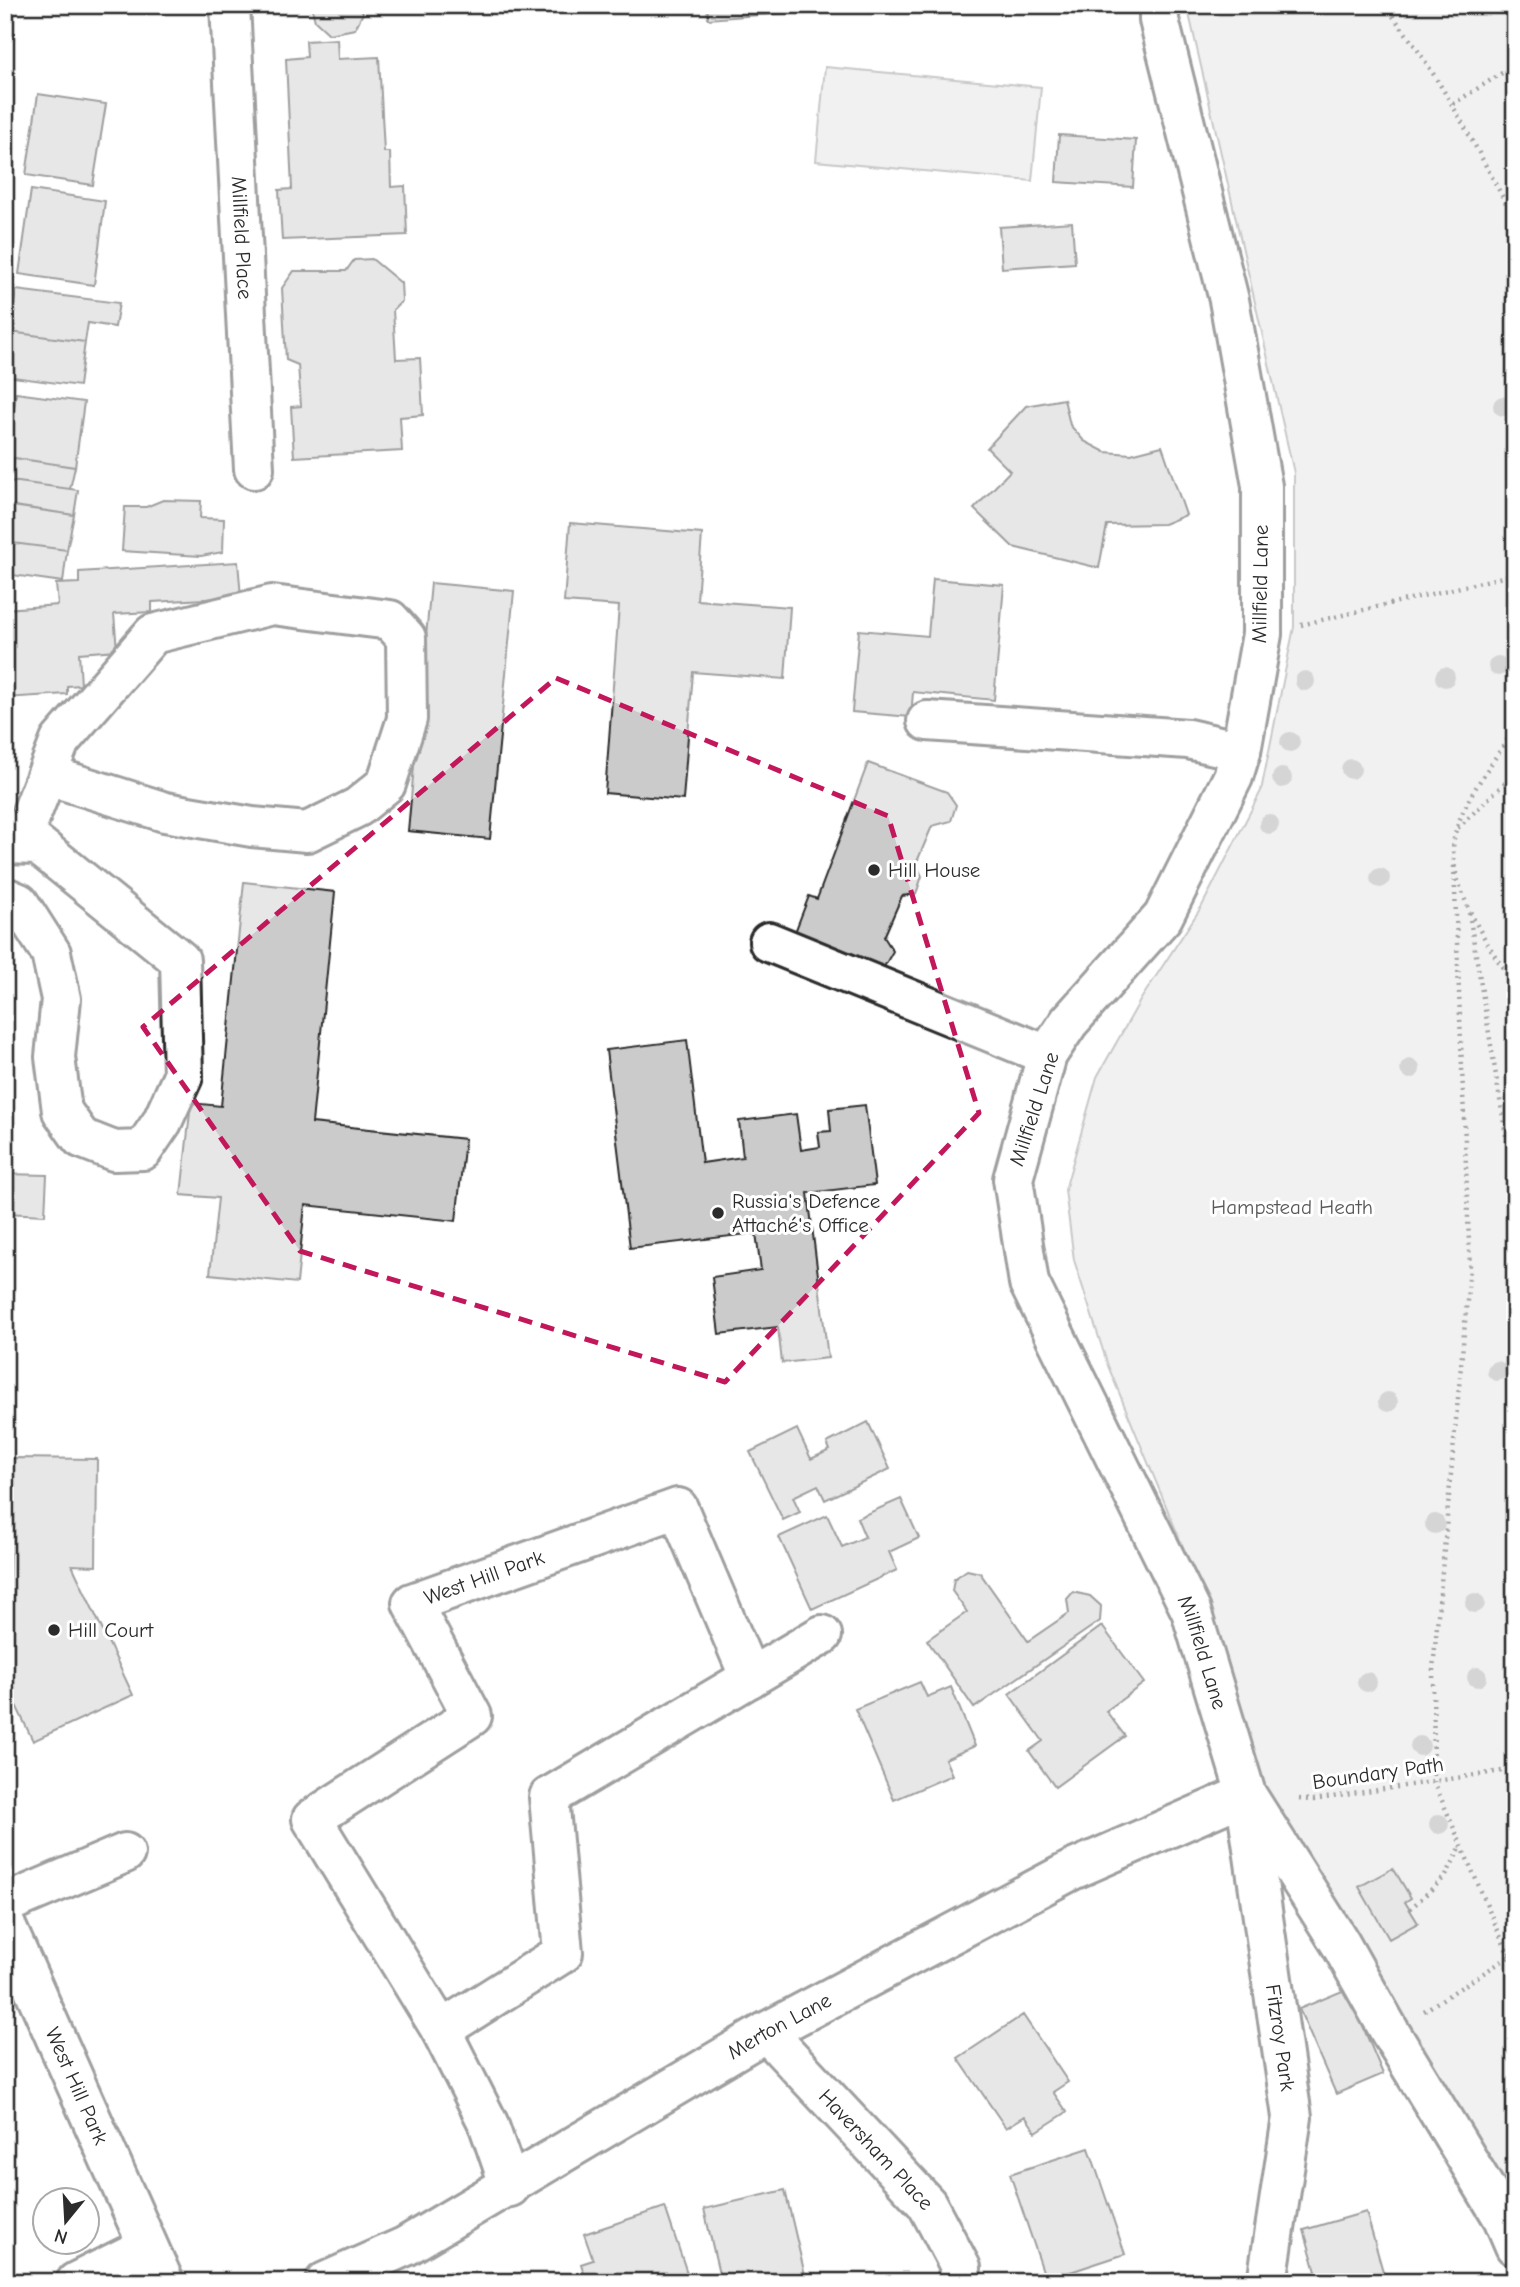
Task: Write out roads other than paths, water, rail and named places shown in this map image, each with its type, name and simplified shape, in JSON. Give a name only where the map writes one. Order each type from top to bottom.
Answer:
[{"type":"street","name":"Millfield Place","points":[[230,5],[254,469]]},
{"type":"street","name":"Millfield Lane","points":[[1160,5],[1159,20],[1228,300],[1262,486],[1262,634],[1241,751],[1233,777],[1163,917],[1069,1022],[1047,1055],[1013,1179],[1029,1283],[1191,1611],[1246,1794],[1340,1943],[1390,2032],[1503,2218],[1515,2246]]},
{"type":"street","points":[[5,897],[19,903],[51,953],[61,999],[55,1057],[62,1111],[81,1138],[114,1151],[143,1150],[162,1122],[183,1076],[180,960],[38,845],[13,844],[47,775],[60,741],[153,634],[272,605],[390,620],[406,638],[407,719],[386,784],[358,807],[307,832],[252,827],[165,812],[47,775]]},
{"type":"street","points":[[927,721],[1188,739],[1241,751]]},
{"type":"street","points":[[769,942],[1047,1055]]},
{"type":"street","name":"West Hill Park","points":[[510,2187],[488,2123],[441,2030],[312,1819],[472,1716],[412,1603],[678,1508],[750,1678]]},
{"type":"street","points":[[441,2030],[563,1953],[549,1797],[822,1635]]},
{"type":"street","name":"Merton Lane","points":[[325,2282],[406,2246],[510,2187],[766,2032],[1072,1870],[1246,1794]]},
{"type":"street","name":"Fitzroy Park","points":[[1246,1794],[1293,2117],[1267,2282]]},
{"type":"street","points":[[5,1903],[125,1853]]},
{"type":"street","name":"West Hill Park","points":[[5,1924],[163,2282]]},
{"type":"street","name":"Haversham Place","points":[[766,2032],[927,2204],[961,2269],[956,2282]]},
{"type":"street","points":[[76,2282],[146,2247]]},
{"type":"place","name":"Hill House","points":[[874,870]]},
{"type":"place","name":"Russia's Defence Attaché's Office","points":[[718,1213]]},
{"type":"place","name":"Hill Court","points":[[54,1630]]},
{"type":"park label","name":"Hampstead Heath","points":[[1292,1207]]}]
